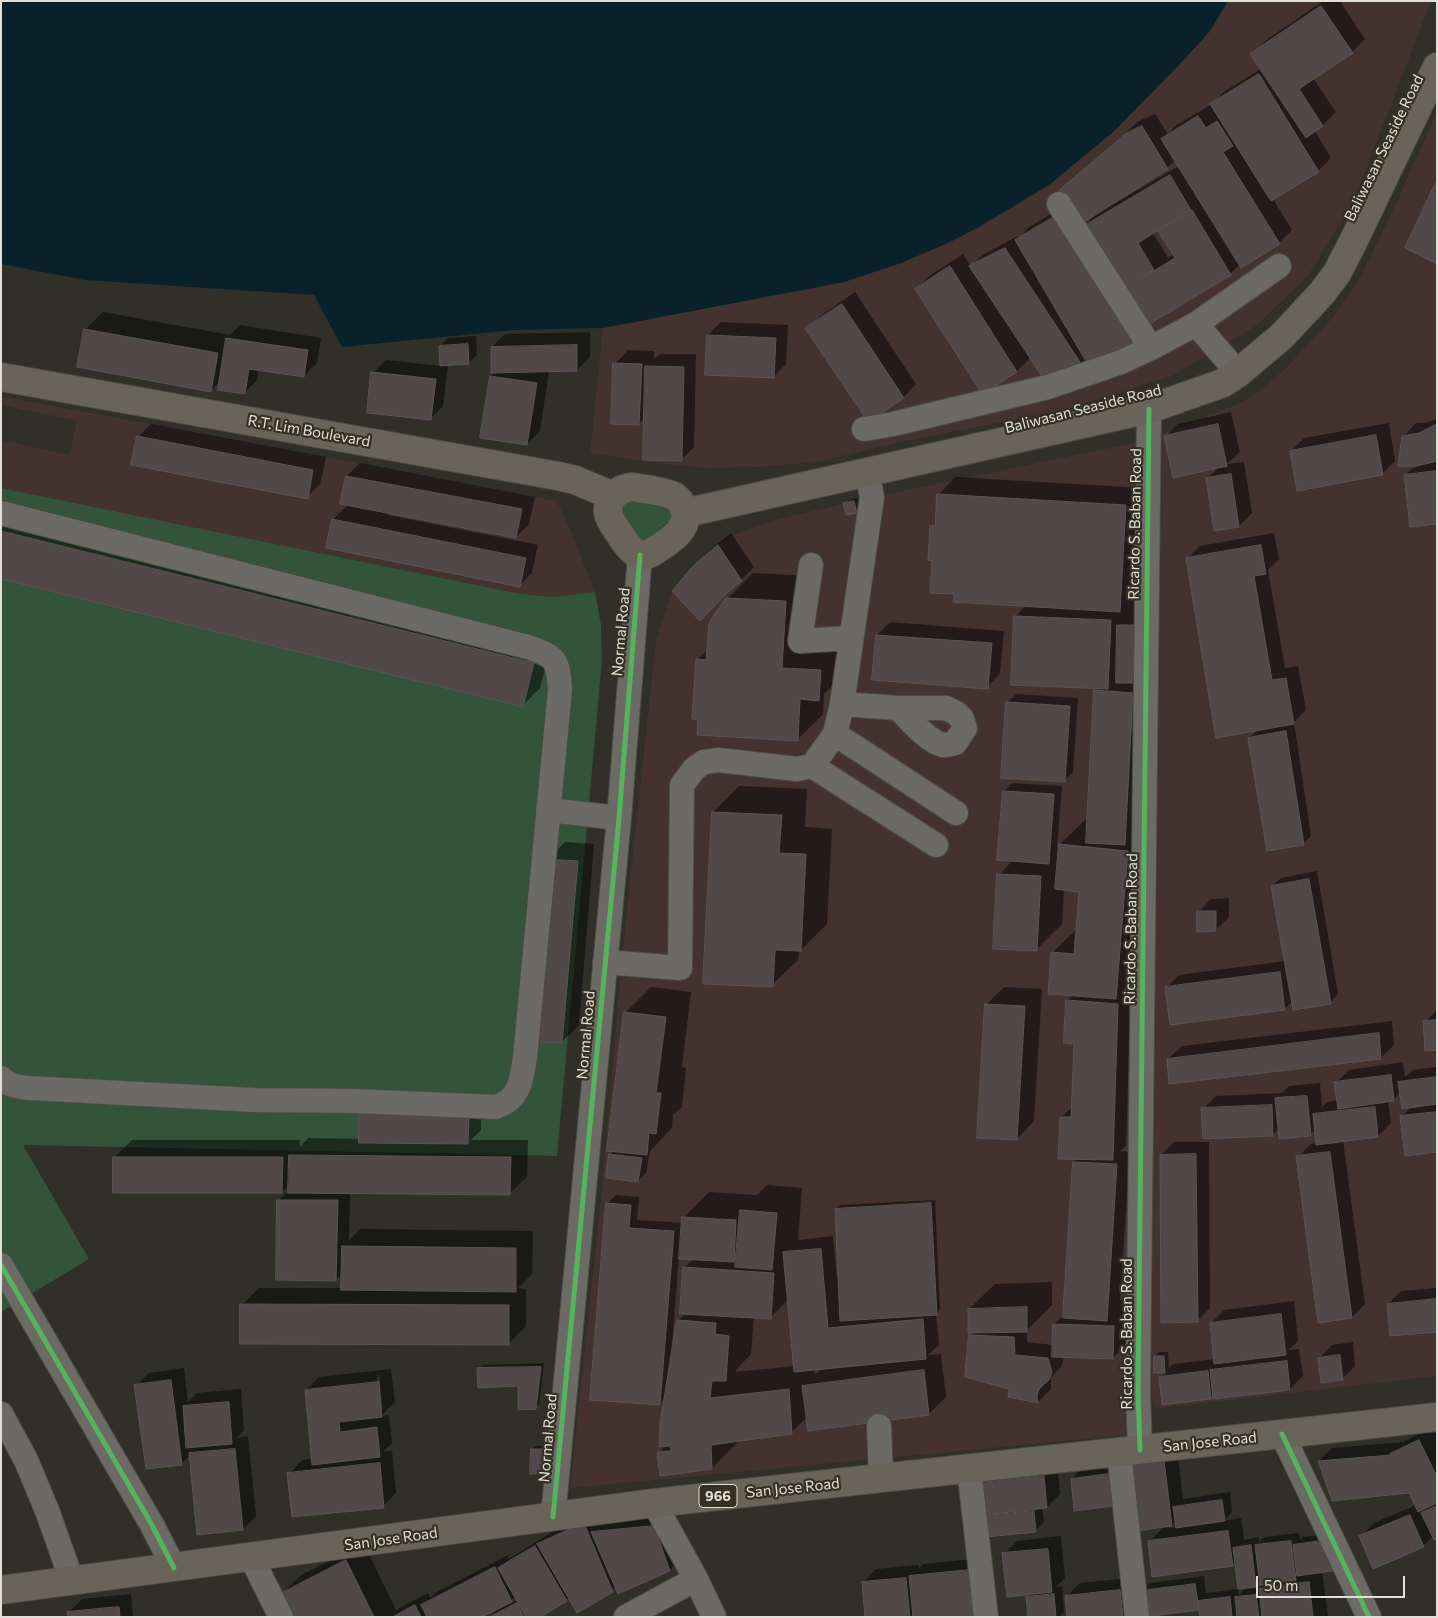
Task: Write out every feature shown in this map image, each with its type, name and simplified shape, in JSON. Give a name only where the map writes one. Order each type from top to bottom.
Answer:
[{"type":"main road","name":"Baliwasan Seaside Road","points":[[685,513],[1149,409],[1223,383],[1238,373],[1282,336],[1322,293],[1337,273],[1437,67]]},
{"type":"main road","name":"R.T. Lim Boulevard","points":[[1,377],[558,476],[580,482],[613,496]]},
{"type":"main road","points":[[627,488],[670,495],[681,503],[685,513],[686,519],[680,532],[651,553],[640,555],[629,548],[610,518],[608,508],[613,496],[627,488]]},
{"type":"main road","name":"San Jose Road","points":[[1,1590],[654,1503],[1437,1417]]},
{"type":"street","points":[[1060,204],[1151,348]]},
{"type":"street","points":[[864,429],[893,424],[1048,387],[1121,362],[1196,324],[1279,266]]},
{"type":"street","points":[[1196,324],[1238,373]]},
{"type":"street","name":"Ricardo S. Baban Road","points":[[1137,1617],[1129,1451],[1138,1362],[1149,409]]},
{"type":"street","points":[[605,962],[680,968],[682,785],[694,769],[704,762],[718,760],[797,769],[812,766],[835,734],[842,704],[872,497],[867,472]]},
{"type":"street","points":[[1,512],[528,646],[544,652],[553,658],[558,669],[560,690],[525,1057],[522,1078],[516,1094],[507,1103],[496,1107],[355,1101],[254,1100],[29,1088],[9,1084],[1,1078]]},
{"type":"street","name":"Normal Road","points":[[553,1517],[619,818],[640,555]]},
{"type":"street","points":[[811,565],[800,641],[851,638]]},
{"type":"street","points":[[842,704],[898,708]]},
{"type":"street","points":[[835,734],[956,813]]},
{"type":"street","points":[[812,766],[936,845]]},
{"type":"street","points":[[548,810],[619,818]]},
{"type":"street","points":[[1,1265],[152,1525],[174,1568]]},
{"type":"street","points":[[1,1414],[26,1460],[48,1513],[72,1581]]},
{"type":"street","points":[[879,1426],[882,1478]]},
{"type":"street","points":[[1282,1434],[1369,1617]]},
{"type":"street","points":[[969,1468],[986,1617]]},
{"type":"street","points":[[654,1503],[696,1579],[714,1617]]},
{"type":"street","points":[[251,1558],[281,1617]]},
{"type":"street","points":[[626,1617],[696,1579]]},
{"type":"shaded area","points":[[1228,1],[1431,1],[1352,206],[1307,277],[1256,326],[1172,376],[1060,411],[905,441],[822,461],[764,467],[704,468],[590,453],[603,328],[844,282],[901,263],[948,243],[979,227],[1049,185],[1113,132],[1210,31]]},
{"type":"shaded area","points":[[1437,112],[1437,1376],[1161,1408],[1153,1403],[1151,1394],[1162,434],[1240,403],[1259,391],[1284,370],[1332,318],[1359,280]]},
{"type":"shaded area","points":[[1,396],[557,501],[595,592],[552,597],[516,593],[1,488],[1,440],[69,455],[77,421],[1,405]]},
{"type":"shaded area","points":[[1138,442],[1128,1435],[570,1488],[602,1191],[621,967],[656,640],[672,591],[692,567],[712,549],[736,534],[776,520],[854,501]]},
{"type":"green space","points":[[1,488],[516,593],[552,597],[595,592],[601,625],[602,660],[557,1156],[23,1145],[89,1259],[1,1312]]},
{"type":"green space","points":[[631,500],[665,507],[671,512],[671,519],[646,540],[640,540],[622,512],[624,504]]},
{"type":"water","points":[[1,1],[1228,1],[1210,31],[1179,65],[1113,132],[1049,185],[979,227],[948,243],[901,263],[844,282],[603,328],[515,330],[342,347],[314,295],[85,280],[1,264]]},
{"type":"building","points":[[1321,6],[1353,53],[1299,89],[1323,126],[1306,138],[1250,54]]},
{"type":"building","points":[[1259,74],[1319,172],[1271,201],[1210,104]]},
{"type":"building","points":[[1198,116],[1206,128],[1217,121],[1233,146],[1223,152],[1280,244],[1241,268],[1161,139]]},
{"type":"building","points":[[1142,126],[1168,169],[1076,227],[1056,193],[1125,134]]},
{"type":"building","points":[[1170,175],[1191,210],[1138,243],[1154,270],[1120,290],[1081,228]]},
{"type":"building","points":[[1437,180],[1437,264],[1405,248]]},
{"type":"building","points":[[1192,210],[1231,275],[1143,328],[1121,291],[1175,258],[1158,231]]},
{"type":"building","points":[[1059,214],[1137,343],[1090,368],[1015,240]]},
{"type":"building","points":[[1005,248],[1082,365],[1047,384],[969,266]]},
{"type":"building","points":[[950,266],[1017,372],[982,394],[915,289]]},
{"type":"building","points":[[842,304],[904,398],[868,422],[805,328]]},
{"type":"building","points":[[84,329],[218,353],[211,392],[77,367]]},
{"type":"building","points":[[707,335],[776,338],[774,378],[705,375]]},
{"type":"building","points":[[226,338],[308,350],[304,377],[249,369],[245,394],[218,390]]},
{"type":"building","points":[[468,344],[469,364],[440,366],[439,346]]},
{"type":"building","points":[[577,345],[577,371],[491,373],[491,347]]},
{"type":"building","points":[[613,363],[642,364],[639,425],[611,424]]},
{"type":"building","points":[[645,366],[684,367],[682,461],[643,460]]},
{"type":"building","points":[[371,372],[436,379],[431,420],[367,413]]},
{"type":"building","points":[[490,376],[537,383],[527,445],[480,438]]},
{"type":"building","points":[[1218,424],[1227,466],[1173,478],[1164,436]]},
{"type":"building","points":[[1437,424],[1437,461],[1413,467],[1398,466],[1402,436],[1419,433]]},
{"type":"building","points":[[1376,435],[1383,475],[1297,491],[1290,451]]},
{"type":"building","points":[[137,436],[313,470],[308,499],[131,465]]},
{"type":"building","points":[[1437,471],[1437,524],[1410,527],[1404,475]]},
{"type":"building","points":[[1231,474],[1239,527],[1214,531],[1206,478]]},
{"type":"building","points":[[346,476],[522,509],[516,538],[340,504]]},
{"type":"building","points":[[937,494],[1126,505],[1120,612],[953,602],[954,594],[930,593],[932,561],[928,560],[930,526],[935,525]]},
{"type":"building","points":[[854,501],[857,513],[846,515],[843,503]]},
{"type":"building","points":[[332,519],[526,558],[520,587],[326,548]]},
{"type":"building","points":[[1,531],[534,663],[523,707],[1,579]]},
{"type":"building","points":[[718,545],[742,581],[727,593],[700,621],[672,591],[692,567]]},
{"type":"building","points":[[1261,545],[1266,574],[1254,576],[1272,680],[1286,678],[1294,724],[1216,738],[1186,558]]},
{"type":"building","points":[[726,598],[786,601],[782,668],[821,670],[819,701],[800,699],[798,741],[697,735],[698,720],[692,719],[696,659],[706,660],[709,623]]},
{"type":"building","points":[[1014,616],[1111,620],[1108,689],[1011,685]]},
{"type":"building","points":[[1117,625],[1136,625],[1135,683],[1116,683]]},
{"type":"building","points":[[876,635],[992,643],[988,689],[872,680]]},
{"type":"building","points":[[1094,690],[1133,693],[1125,845],[1086,843]]},
{"type":"building","points":[[1006,702],[1070,706],[1065,782],[1001,778]]},
{"type":"building","points":[[1286,731],[1304,845],[1267,851],[1248,738]]},
{"type":"building","points":[[1003,791],[1054,794],[1049,864],[997,860]]},
{"type":"building","points":[[712,812],[782,815],[779,853],[806,854],[801,951],[775,950],[773,987],[703,984]]},
{"type":"building","points":[[1059,844],[1128,851],[1116,999],[1048,994],[1051,952],[1074,954],[1079,892],[1055,889]]},
{"type":"building","points":[[546,859],[578,861],[562,1043],[531,1041]]},
{"type":"building","points":[[997,874],[1041,876],[1037,951],[993,949]]},
{"type":"building","points":[[1309,879],[1331,1004],[1293,1010],[1271,886]]},
{"type":"building","points":[[1197,911],[1216,911],[1216,931],[1197,932]]},
{"type":"building","points":[[1280,972],[1285,1010],[1170,1025],[1165,987]]},
{"type":"building","points":[[1066,1000],[1118,1004],[1113,1160],[1058,1159],[1060,1117],[1071,1117],[1074,1044],[1064,1043]]},
{"type":"building","points":[[985,1004],[1025,1006],[1017,1140],[977,1138]]},
{"type":"building","points":[[624,1012],[666,1017],[656,1093],[661,1093],[656,1134],[649,1133],[647,1155],[607,1151]]},
{"type":"building","points":[[1437,1020],[1437,1050],[1425,1051],[1423,1021]]},
{"type":"building","points":[[1379,1033],[1381,1059],[1169,1084],[1167,1059]]},
{"type":"building","points":[[1391,1075],[1394,1101],[1338,1109],[1334,1082]]},
{"type":"building","points":[[1437,1077],[1437,1104],[1402,1109],[1398,1082]]},
{"type":"building","points":[[1307,1096],[1311,1136],[1279,1139],[1275,1098]]},
{"type":"building","points":[[1272,1105],[1273,1136],[1203,1139],[1201,1108]]},
{"type":"building","points":[[1375,1107],[1378,1137],[1316,1145],[1313,1114]]},
{"type":"building","points":[[359,1111],[469,1112],[468,1144],[359,1143]]},
{"type":"building","points":[[1437,1112],[1437,1152],[1405,1156],[1400,1116]]},
{"type":"building","points":[[1330,1152],[1352,1318],[1318,1323],[1296,1156]]},
{"type":"building","points":[[609,1154],[642,1158],[638,1182],[606,1178]]},
{"type":"building","points":[[1196,1154],[1198,1322],[1161,1323],[1160,1155]]},
{"type":"building","points":[[289,1155],[511,1157],[510,1195],[288,1193]]},
{"type":"building","points":[[113,1157],[283,1157],[282,1193],[113,1193]]},
{"type":"building","points":[[1073,1162],[1117,1164],[1107,1321],[1063,1318]]},
{"type":"building","points":[[277,1200],[338,1200],[336,1281],[276,1280]]},
{"type":"building","points":[[606,1203],[631,1205],[629,1228],[674,1231],[660,1405],[590,1400]]},
{"type":"building","points":[[931,1203],[937,1315],[840,1321],[835,1209]]},
{"type":"building","points":[[740,1210],[777,1213],[772,1270],[735,1267]]},
{"type":"building","points":[[682,1217],[736,1220],[734,1262],[679,1259]]},
{"type":"building","points":[[342,1246],[516,1248],[516,1292],[341,1290]]},
{"type":"building","points":[[821,1249],[828,1328],[923,1319],[926,1359],[794,1372],[783,1252]]},
{"type":"building","points":[[683,1267],[774,1273],[771,1319],[680,1314]]},
{"type":"building","points":[[1437,1299],[1437,1332],[1390,1336],[1387,1304]]},
{"type":"building","points":[[240,1304],[509,1305],[509,1345],[240,1344]]},
{"type":"building","points":[[1027,1307],[1027,1332],[968,1333],[968,1309]]},
{"type":"building","points":[[1281,1314],[1286,1355],[1214,1364],[1210,1323]]},
{"type":"building","points":[[677,1320],[716,1323],[715,1334],[729,1336],[726,1381],[712,1381],[710,1398],[789,1389],[792,1434],[711,1445],[712,1469],[660,1476],[657,1452],[671,1451],[670,1446],[659,1447],[660,1424]]},
{"type":"building","points":[[1053,1324],[1114,1326],[1113,1359],[1052,1357]]},
{"type":"building","points":[[969,1335],[1014,1337],[1015,1355],[1048,1358],[1052,1372],[1049,1380],[1038,1391],[1038,1403],[1008,1397],[1009,1389],[965,1377]]},
{"type":"building","points":[[1340,1355],[1343,1380],[1321,1383],[1318,1358]]},
{"type":"building","points":[[1154,1356],[1164,1356],[1165,1373],[1154,1373]]},
{"type":"building","points":[[1287,1361],[1290,1390],[1213,1399],[1210,1370]]},
{"type":"building","points":[[541,1367],[536,1409],[518,1410],[518,1386],[478,1388],[477,1368]]},
{"type":"building","points":[[924,1370],[929,1415],[808,1431],[802,1386]]},
{"type":"building","points":[[1208,1371],[1211,1399],[1162,1405],[1159,1377]]},
{"type":"building","points":[[171,1380],[182,1465],[146,1469],[134,1385]]},
{"type":"building","points":[[379,1382],[382,1417],[339,1422],[340,1432],[377,1427],[380,1457],[312,1465],[305,1390]]},
{"type":"building","points":[[229,1402],[232,1444],[186,1448],[183,1406]]},
{"type":"building","points":[[1419,1440],[1437,1477],[1437,1503],[1418,1512],[1409,1493],[1332,1501],[1318,1461],[1391,1455]]},
{"type":"building","points":[[235,1449],[243,1530],[197,1535],[189,1453]]},
{"type":"building","points":[[531,1449],[543,1449],[542,1474],[530,1474]]},
{"type":"building","points":[[1164,1460],[1172,1526],[1135,1531],[1127,1465]]},
{"type":"building","points":[[380,1463],[384,1508],[292,1517],[287,1473]]},
{"type":"building","points":[[1109,1474],[1113,1506],[1074,1511],[1071,1479]]},
{"type":"building","points":[[1044,1476],[1047,1508],[983,1515],[980,1483]]},
{"type":"building","points":[[1222,1500],[1225,1521],[1176,1528],[1173,1507]]},
{"type":"building","points":[[1437,1506],[1437,1539],[1434,1540],[1421,1513]]},
{"type":"building","points":[[1034,1511],[1036,1532],[987,1537],[985,1516]]},
{"type":"building","points":[[1410,1515],[1424,1547],[1373,1569],[1359,1536]]},
{"type":"building","points":[[584,1523],[613,1592],[577,1613],[537,1544]]},
{"type":"building","points":[[654,1526],[670,1571],[618,1594],[591,1532]]},
{"type":"building","points":[[1228,1531],[1233,1566],[1152,1577],[1148,1541]]},
{"type":"building","points":[[1328,1540],[1332,1571],[1297,1576],[1293,1545]]},
{"type":"building","points":[[1291,1541],[1296,1580],[1260,1585],[1255,1545]]},
{"type":"building","points":[[1251,1545],[1256,1587],[1238,1589],[1233,1548]]},
{"type":"building","points":[[535,1546],[567,1601],[541,1617],[526,1617],[498,1568]]},
{"type":"building","points":[[1048,1549],[1052,1592],[1007,1597],[1002,1553]]},
{"type":"building","points":[[346,1560],[374,1617],[294,1617],[282,1593]]},
{"type":"building","points":[[495,1567],[512,1602],[482,1617],[427,1617],[421,1605]]},
{"type":"building","points":[[970,1570],[974,1617],[913,1617],[909,1576]]},
{"type":"building","points":[[906,1578],[910,1617],[865,1617],[862,1582]]},
{"type":"building","points":[[1309,1582],[1313,1617],[1262,1617],[1259,1589]]},
{"type":"building","points":[[1195,1584],[1199,1610],[1144,1617],[1141,1591]]},
{"type":"building","points":[[1120,1590],[1123,1617],[1067,1617],[1065,1596]]},
{"type":"building","points":[[1054,1594],[1056,1617],[1028,1617],[1026,1597]]},
{"type":"building","points":[[1256,1595],[1259,1617],[1237,1617],[1235,1597]]},
{"type":"building","points":[[1230,1597],[1232,1617],[1200,1617],[1198,1601]]},
{"type":"building","points":[[517,1603],[524,1617],[490,1617]]},
{"type":"building","points":[[415,1605],[421,1617],[393,1617]]},
{"type":"building","points":[[119,1607],[120,1617],[68,1617],[67,1612]]},
{"type":"cycle path","points":[[1140,1450],[1138,1391],[1149,409]]},
{"type":"cycle path","points":[[553,1517],[619,818],[640,555]]},
{"type":"cycle path","points":[[1,1265],[152,1525],[174,1568]]},
{"type":"cycle path","points":[[1282,1434],[1369,1617]]}]
